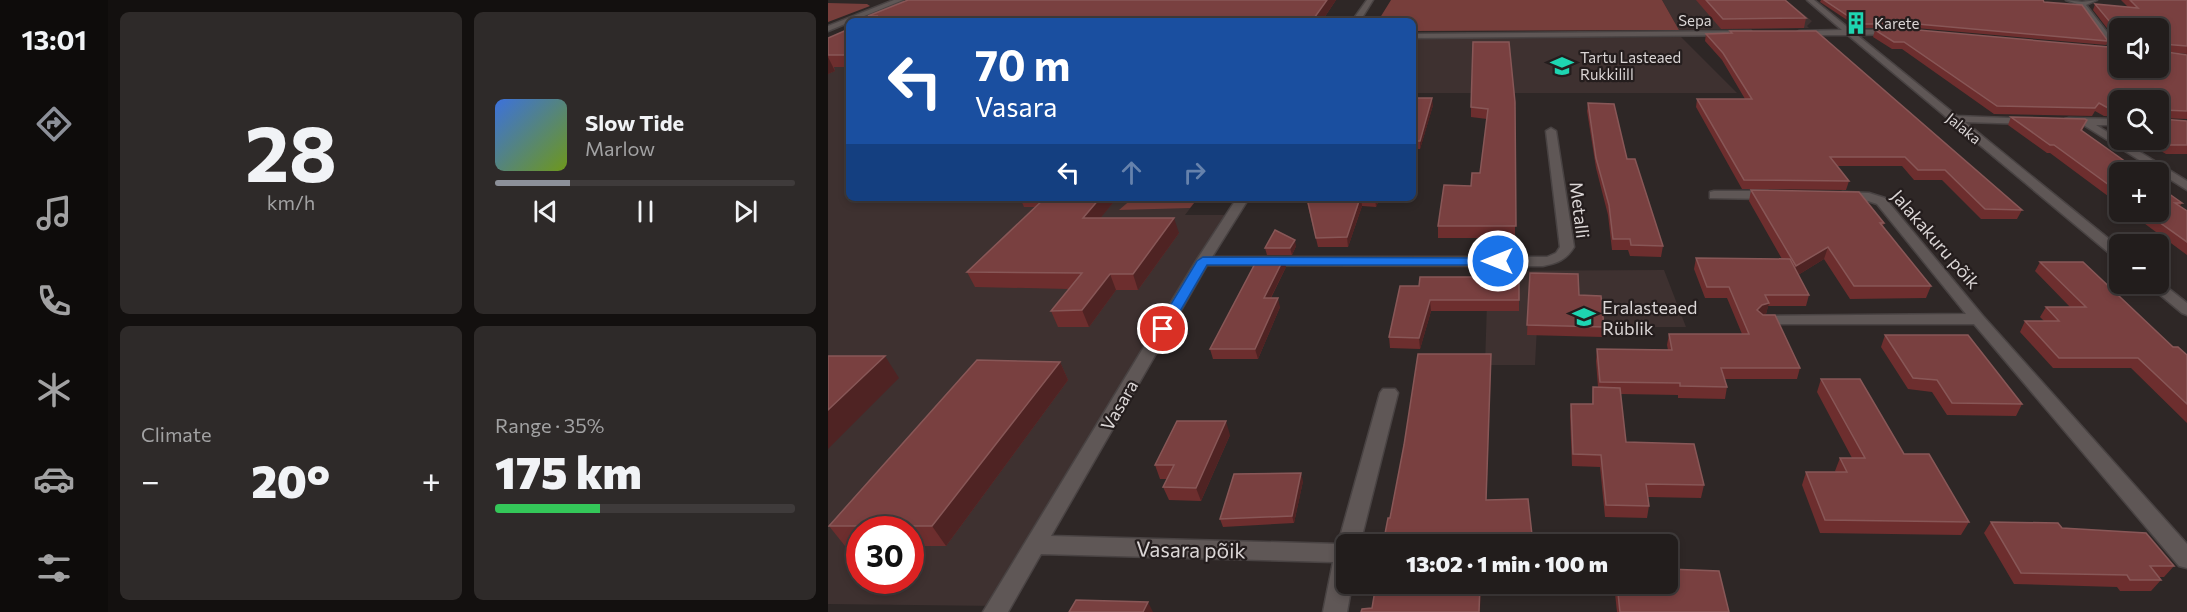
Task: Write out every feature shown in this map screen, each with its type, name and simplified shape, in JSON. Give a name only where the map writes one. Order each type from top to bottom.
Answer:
[{"type":"street","points":[[855,18],[900,0]]},
{"type":"street","points":[[1358,18],[1370,0]]},
{"type":"street","name":"Jalaka","points":[[1810,0],[2109,246]]},
{"type":"street","points":[[2069,0],[2082,4],[2109,39]]},
{"type":"street","points":[[2082,4],[2094,0]]},
{"type":"street","points":[[828,29],[846,22]]},
{"type":"street","points":[[1787,33],[1907,32]]},
{"type":"street","name":"Sepa","points":[[1416,36],[1763,33]]},
{"type":"street","points":[[1953,119],[2040,121]]},
{"type":"street","points":[[2062,121],[2109,122]]},
{"type":"street","points":[[2085,122],[2187,186]]},
{"type":"street","name":"Metalli","points":[[1203,261],[1543,262],[1557,259],[1564,254],[1567,247],[1551,131]]},
{"type":"street","points":[[1714,195],[1781,195]]},
{"type":"street","name":"Jalakakuru põik","points":[[1825,196],[1869,197],[1881,201],[1978,319],[2187,560]]},
{"type":"street","name":"Vasara","points":[[995,612],[1203,261],[1242,201]]},
{"type":"street","points":[[2167,294],[2187,310]]},
{"type":"street","name":"Jalakakuru põik","points":[[1766,321],[1978,319]]},
{"type":"street","points":[[1352,534],[1389,393]]},
{"type":"street","name":"Vasara põik","points":[[1036,545],[1336,552]]},
{"type":"street","name":"Vasara põik","points":[[1335,612],[1339,594]]},
{"type":"shaded area","points":[[1391,0],[1662,0],[1679,30],[1416,31],[1416,18],[1380,18]]},
{"type":"shaded area","points":[[1662,0],[1786,0],[1812,21],[1807,26],[1809,28],[1679,30]]},
{"type":"shaded area","points":[[828,3],[867,4],[870,6],[828,22]]},
{"type":"shaded area","name":"Tartu Lasteaed Rukkilill","points":[[1681,37],[1737,93],[1416,93],[1416,39]]},
{"type":"shaded area","points":[[828,44],[846,44],[846,201],[1196,201],[1185,215],[1233,215],[999,606],[828,604]]},
{"type":"shaded area","points":[[1130,201],[1196,201],[1190,208],[1119,210]]},
{"type":"shaded area","name":"Eralasteaed Rüblik","points":[[1664,270],[1686,327],[1537,327],[1535,365],[1485,365],[1488,271]]},
{"type":"building","points":[[908,0],[1327,0],[1314,18],[874,18],[878,16],[868,16]]},
{"type":"building","points":[[1706,0],[1785,0],[1806,18],[1723,19]]},
{"type":"building","points":[[1824,0],[2043,0],[2044,2],[2082,5],[2108,41],[1917,24],[1860,24]]},
{"type":"building","points":[[2130,0],[2187,0],[2187,46],[2169,45],[2169,18],[2109,18],[2109,21],[2095,4],[2138,8]]},
{"type":"building","points":[[846,30],[846,55],[828,55],[828,38]]},
{"type":"building","points":[[1875,30],[1918,30],[2109,47],[2109,78],[2169,78],[2169,52],[2187,55],[2187,111],[2169,110],[2169,90],[2109,90],[2109,108],[2099,103],[2095,108],[1997,106],[1904,42],[1894,42]]},
{"type":"building","points":[[1730,31],[1816,31],[2022,210],[1985,209],[1945,170],[1918,170],[1905,157],[1830,157],[1849,181],[1744,180],[1697,99],[1752,99],[1723,53],[1706,34],[1732,33]]},
{"type":"building","points":[[1473,42],[1509,42],[1515,102],[1516,226],[1438,226],[1444,185],[1471,186],[1472,173],[1480,173],[1488,109],[1471,107]]},
{"type":"building","points":[[1416,98],[1432,98],[1420,141],[1416,141]]},
{"type":"building","points":[[1588,103],[1614,104],[1627,159],[1635,159],[1663,246],[1631,245],[1630,239],[1613,239],[1609,205],[1596,158]]},
{"type":"building","points":[[2011,117],[2085,119],[2087,120],[2081,130],[2126,162],[2109,162],[2109,185],[2054,145],[2050,145]]},
{"type":"building","points":[[2169,120],[2187,121],[2187,145],[2170,145]]},
{"type":"building","points":[[1751,190],[1859,192],[1884,223],[1880,223],[1931,286],[1854,286],[1828,247],[1796,266]]},
{"type":"building","points":[[2169,194],[2182,203],[2175,203],[2187,211],[2187,242],[2159,222],[2169,222]]},
{"type":"building","points":[[1042,201],[1097,201],[1083,218],[1174,218],[1133,274],[1110,274],[1082,310],[1051,311],[1082,273],[967,272]]},
{"type":"building","points":[[1308,201],[1359,201],[1347,237],[1316,238]]},
{"type":"building","points":[[1275,230],[1295,240],[1290,248],[1265,248]]},
{"type":"building","points":[[1258,258],[1284,258],[1264,298],[1278,298],[1255,349],[1210,349]]},
{"type":"building","points":[[1696,258],[1790,259],[1809,295],[1765,295],[1769,303],[1757,310],[1763,315],[1775,315],[1800,368],[1721,368],[1727,387],[1680,386],[1680,383],[1600,382],[1597,349],[1672,350],[1669,334],[1749,334],[1729,287],[1707,287]]},
{"type":"building","points":[[2040,262],[2083,262],[2109,287],[2109,294],[2117,294],[2173,347],[2178,347],[2187,355],[2187,404],[2138,358],[2059,358],[2025,321],[2059,321],[2046,307],[2086,307]]},
{"type":"building","points":[[1530,273],[1578,274],[1579,295],[1601,296],[1604,327],[1527,325]]},
{"type":"building","points":[[1420,277],[1519,277],[1519,300],[1430,300],[1419,338],[1389,337],[1400,286],[1419,286]]},
{"type":"building","points":[[1885,335],[1968,335],[2022,404],[1952,403],[1937,380],[1913,378]]},
{"type":"building","points":[[1418,354],[1491,354],[1486,500],[1528,499],[1532,534],[1385,534],[1404,445]]},
{"type":"building","points":[[828,356],[885,356],[828,410]]},
{"type":"building","points":[[977,360],[1060,362],[932,526],[924,526],[924,516],[846,516],[846,526],[829,526]]},
{"type":"building","points":[[1821,379],[1860,379],[1904,454],[1929,454],[1969,522],[1825,520],[1806,472],[1847,472],[1840,458],[1865,458]]},
{"type":"building","points":[[1593,387],[1620,388],[1626,442],[1694,444],[1704,485],[1646,484],[1649,506],[1606,505],[1601,455],[1573,454],[1571,404],[1593,404]]},
{"type":"building","points":[[1177,421],[1226,421],[1196,488],[1163,487],[1174,465],[1155,465]]},
{"type":"building","points":[[1301,473],[1292,516],[1220,519],[1234,474]]},
{"type":"building","points":[[1991,522],[2058,523],[2062,528],[2146,533],[2174,566],[2150,566],[2161,580],[2130,580],[2127,575],[2021,573]]},
{"type":"building","points":[[1678,569],[1719,571],[1729,612],[1620,612],[1618,594],[1678,594]]},
{"type":"building","points":[[1374,594],[1480,594],[1479,612],[1361,612],[1362,609],[1372,608]]},
{"type":"building","points":[[1076,600],[1148,602],[1143,612],[1069,612]]},
{"type":"place","name":"Karete","points":[[1856,23]]},
{"type":"place","name":"Tartu Lasteaed Rukkilill","points":[[1562,66]]},
{"type":"place","name":"Eralasteaed Rüblik","points":[[1584,317]]},
{"type":"route","points":[[1163,329],[1203,261],[1498,261]]}]
